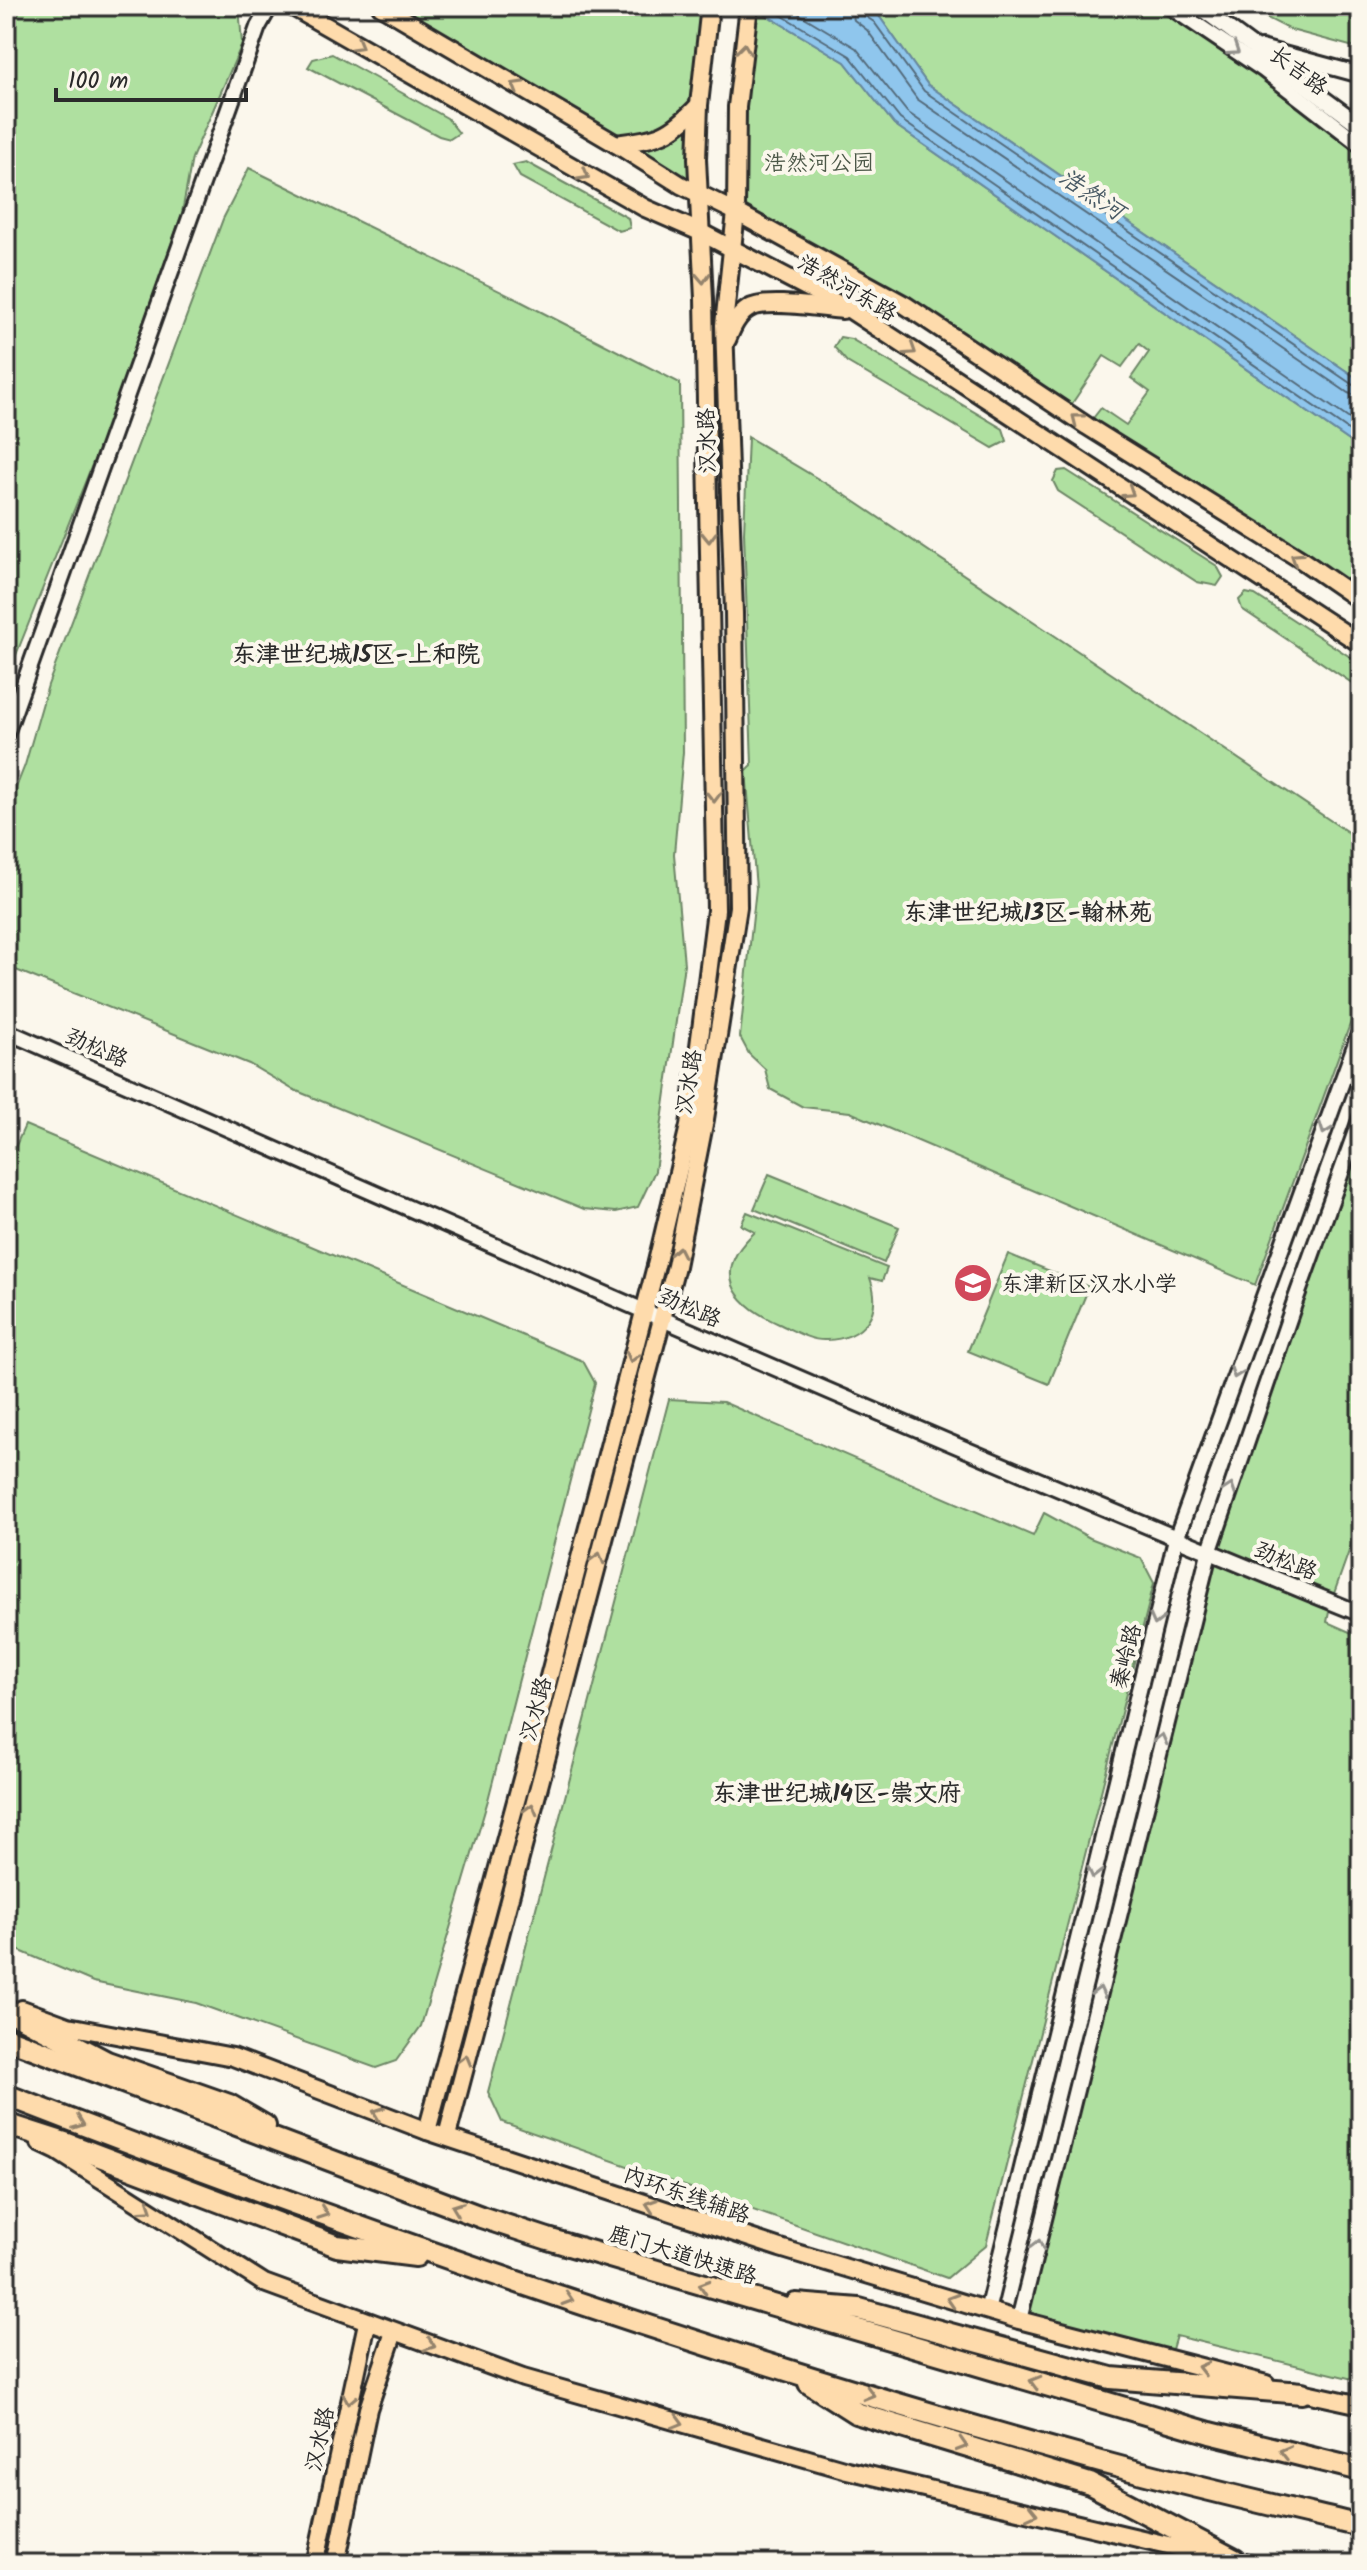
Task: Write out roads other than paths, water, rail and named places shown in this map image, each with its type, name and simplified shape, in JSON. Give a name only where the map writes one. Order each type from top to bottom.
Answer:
[{"type":"highway","points":[[6,2006],[107,2062],[229,2105],[321,2157]]},
{"type":"highway","name":"鹿门大道快速路","points":[[6,2038],[481,2217],[752,2301],[1210,2433],[1361,2470]]},
{"type":"highway","points":[[6,2095],[172,2159],[456,2261],[789,2371],[1084,2457],[1361,2526]]},
{"type":"highway","points":[[6,2126],[68,2144],[337,2246],[456,2261]]},
{"type":"highway","points":[[752,2301],[859,2309],[1111,2378],[1302,2393]]},
{"type":"highway","points":[[789,2371],[856,2413],[1090,2484],[1239,2563]]},
{"type":"main road","name":"浩然河东路","points":[[291,6],[645,208],[734,248],[852,311],[1361,644]]},
{"type":"main road","name":"浩然河东路","points":[[381,6],[701,195],[905,305],[1361,601]]},
{"type":"main road","name":"汉水路","points":[[427,2131],[644,1311],[689,1126],[716,910],[704,299],[697,159],[710,6]]},
{"type":"main road","name":"汉水路","points":[[447,2136],[676,1266],[705,1119],[738,907],[734,613],[724,325],[734,248],[739,93],[749,6]]},
{"type":"main road","points":[[616,144],[651,139],[678,128],[700,96]]},
{"type":"main road","points":[[725,345],[734,323],[750,307],[784,303],[852,311]]},
{"type":"main road","name":"内环东线辅路","points":[[6,2006],[68,2026],[233,2057],[427,2131],[780,2248],[987,2311],[1302,2393],[1361,2405]]},
{"type":"main road","points":[[6,2126],[57,2151],[264,2283],[367,2323],[523,2378],[847,2470],[1239,2563]]},
{"type":"main road","name":"汉水路","points":[[315,2564],[367,2323]]},
{"type":"main road","name":"汉水路","points":[[336,2564],[368,2409],[394,2332]]},
{"type":"street","points":[[6,734],[258,27],[270,6]]},
{"type":"street","name":"长吉路","points":[[1169,6],[1265,71],[1361,145]]},
{"type":"street","name":"长吉路","points":[[1198,6],[1360,125]]},
{"type":"street","points":[[1251,45],[1361,75]]},
{"type":"street","points":[[1360,125],[1361,103]]},
{"type":"street","name":"秦岭路","points":[[987,2311],[1176,1539],[1361,1029]]},
{"type":"street","name":"劲松路","points":[[6,1031],[644,1311],[1209,1553],[1361,1614]]},
{"type":"street","points":[[1019,2320],[1209,1553],[1361,1117]]},
{"type":"water","points":[[751,6],[864,6],[879,16],[928,85],[1361,381],[1361,449],[894,124],[845,62]]},
{"type":"place","name":"东津新区汉水小学","points":[[973,1283]]},
{"type":"district","name":"东津世纪城15区-上和院","points":[[356,654]]},
{"type":"district","name":"东津世纪城13区-翰林苑","points":[[1028,912]]},
{"type":"district","name":"东津世纪城14区-崇文府","points":[[837,1793]]},
{"type":"park label","name":"浩然河公园","points":[[819,162]]},
{"type":"water label","name":"浩然河","points":[[1092,194]]}]
